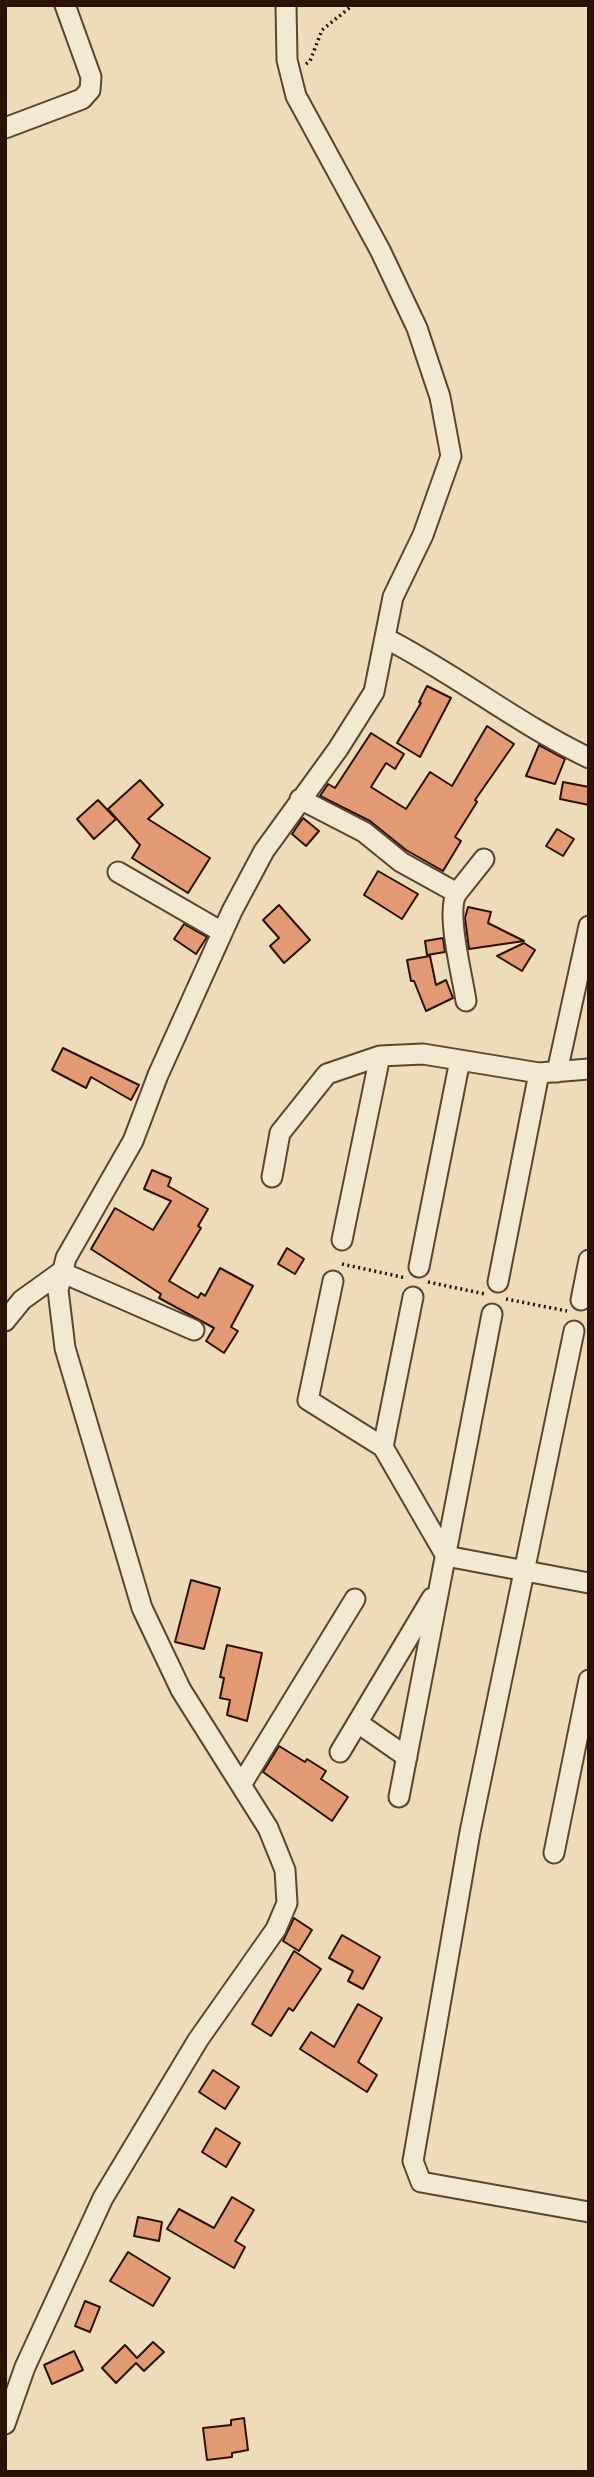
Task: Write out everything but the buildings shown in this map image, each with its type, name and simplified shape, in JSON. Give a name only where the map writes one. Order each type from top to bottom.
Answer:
[{"type":"street","points":[[5,128],[82,99],[90,90],[91,77],[65,5]]},
{"type":"street","points":[[5,2424],[25,2367],[103,2198],[198,2040],[276,1928],[287,1903],[285,1870],[268,1828],[181,1690],[142,1608],[65,1348],[58,1290],[61,1272],[134,1141],[158,1075],[222,932],[264,851],[338,750],[374,692],[387,639],[393,597],[423,535],[452,448],[440,397],[417,328],[380,250],[296,96],[289,76],[286,5]]},
{"type":"street","points":[[387,639],[421,657],[540,735],[589,758]]},
{"type":"street","points":[[300,799],[364,832],[401,862],[457,893]]},
{"type":"street","points":[[466,1001],[453,906],[457,893],[484,859]]},
{"type":"street","points":[[118,872],[222,932]]},
{"type":"street","points":[[499,1282],[548,1072],[589,926]]},
{"type":"street","points":[[272,1177],[280,1133],[327,1074],[380,1056],[423,1054],[548,1072],[589,1069]]},
{"type":"street","points":[[342,1240],[380,1056]]},
{"type":"street","points":[[419,1267],[460,1060]]},
{"type":"street","points":[[589,1260],[471,1832],[413,2161],[421,2182],[589,2212]]},
{"type":"street","points":[[5,1321],[22,1300],[61,1272]]},
{"type":"street","points":[[61,1272],[194,1330]]},
{"type":"street","points":[[333,1281],[308,1400],[383,1447],[446,1556],[589,1583]]},
{"type":"street","points":[[383,1447],[413,1297]]},
{"type":"street","points":[[399,1797],[492,1314]]},
{"type":"street","points":[[340,1752],[440,1586]]},
{"type":"street","points":[[241,1785],[355,1599]]},
{"type":"street","points":[[554,1853],[589,1680]]},
{"type":"street","points":[[358,1723],[407,1757]]},
{"type":"path","points":[[289,76],[310,61],[322,30],[353,5]]},
{"type":"path","points":[[333,1281],[337,1263],[577,1315]]}]
